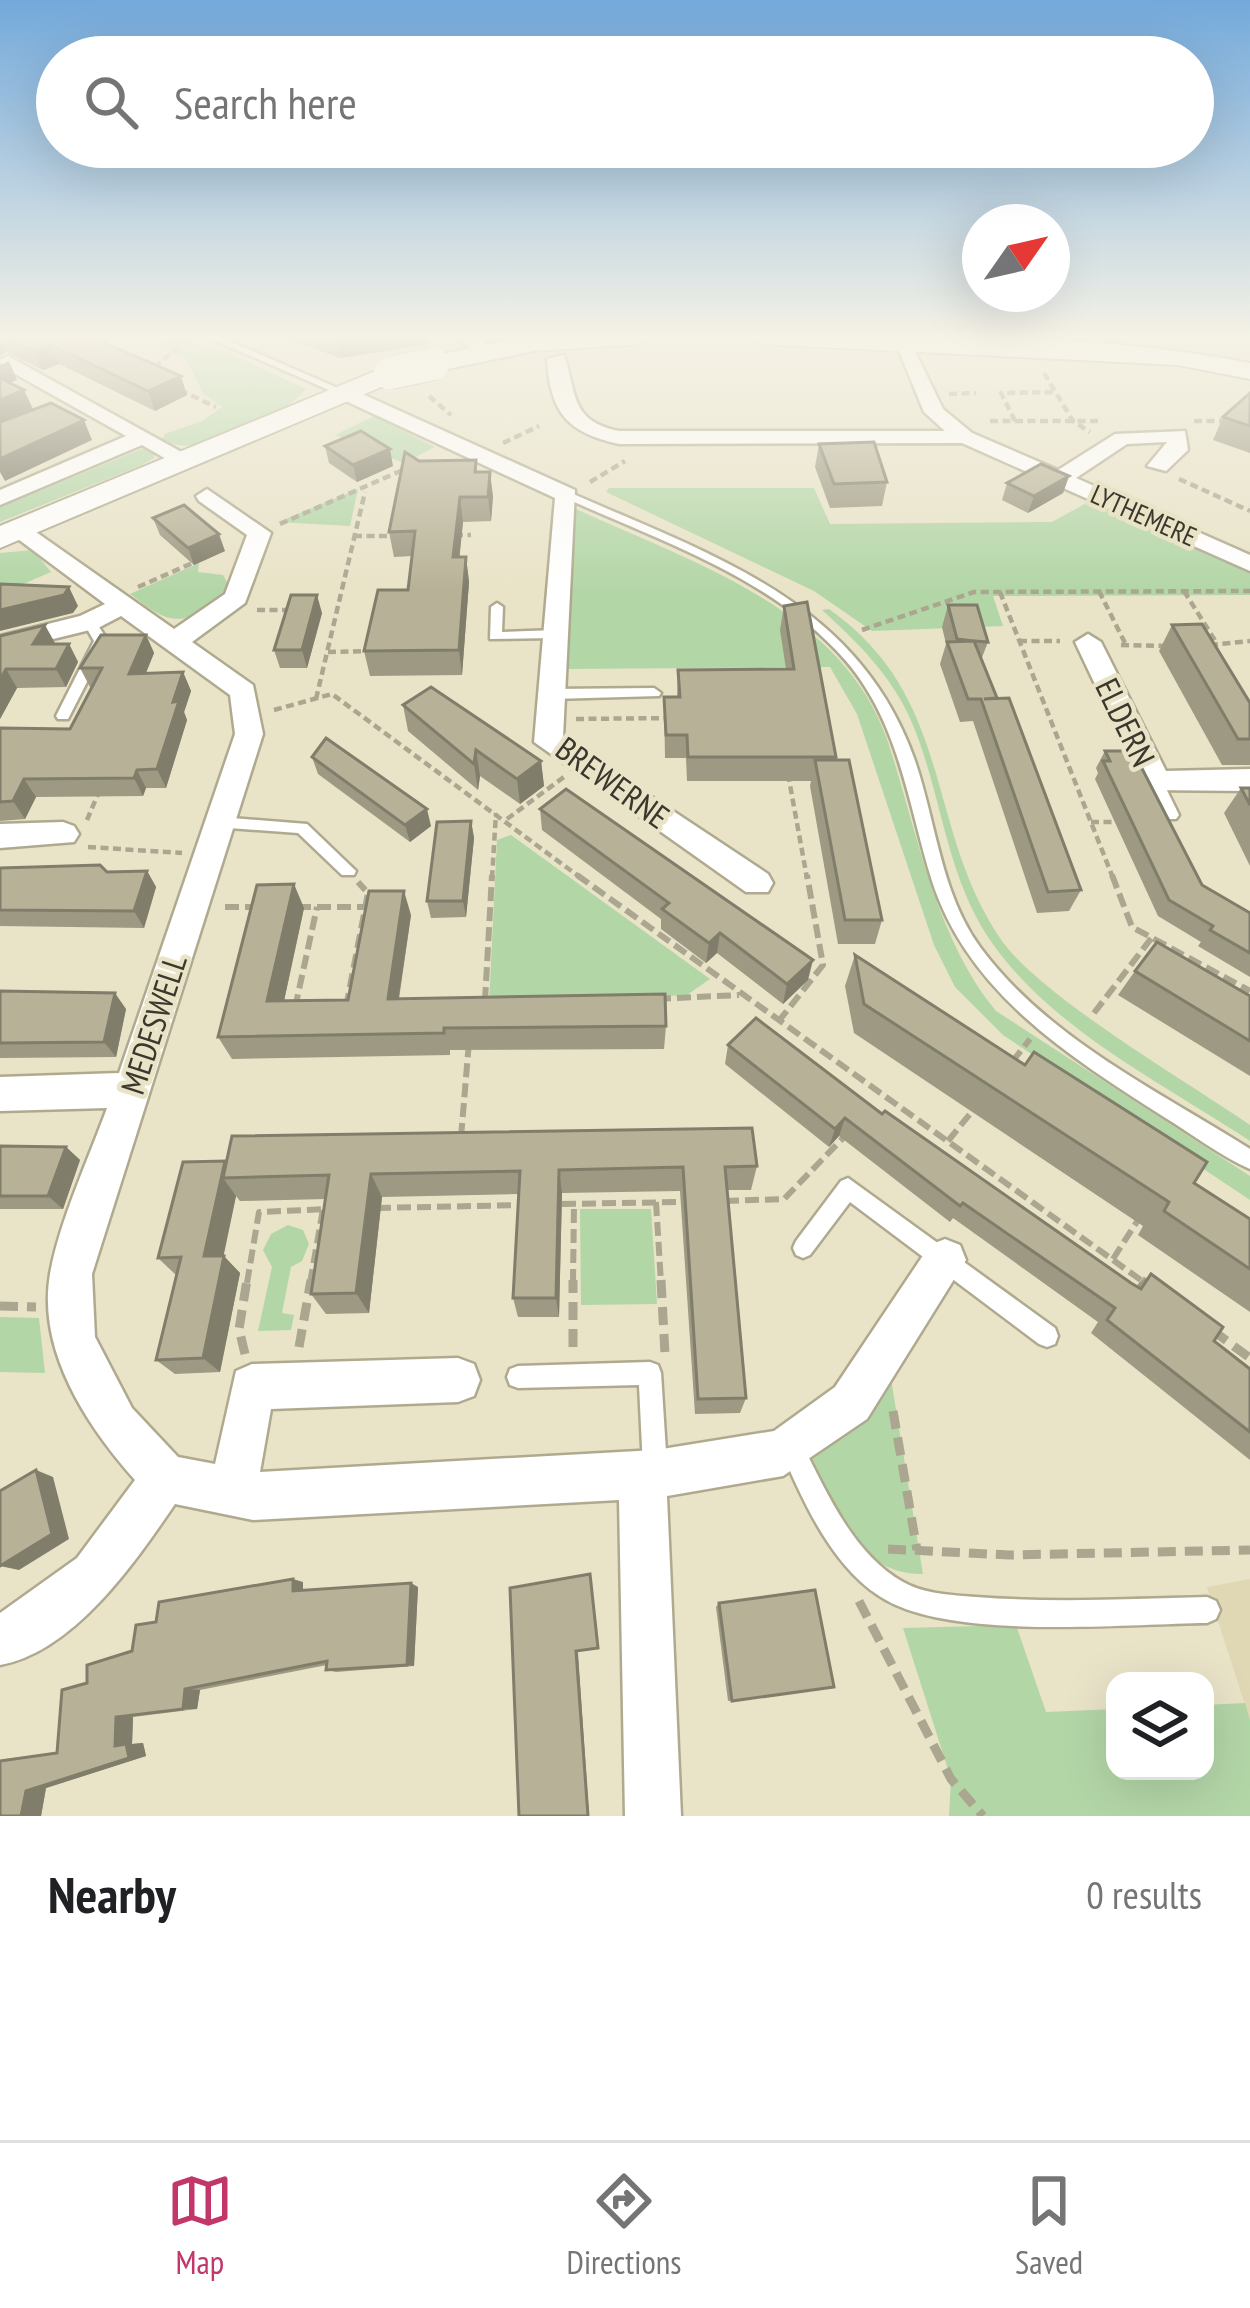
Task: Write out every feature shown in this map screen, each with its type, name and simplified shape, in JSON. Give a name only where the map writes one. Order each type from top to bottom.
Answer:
[{"type":"street","points":[[108,421],[183,458]]},
{"type":"street","points":[[6,522],[273,421]]},
{"type":"street","points":[[410,421],[575,491]]},
{"type":"street","points":[[574,421],[605,434],[637,440],[964,437]]},
{"type":"street","points":[[940,421],[964,437],[1060,478]]},
{"type":"street","name":"LYTHEMERE","points":[[1060,478],[1122,438],[1178,435],[1177,449],[1158,466]]},
{"type":"street","points":[[6,522],[144,436]]},
{"type":"street","name":"LYTHEMERE","points":[[1060,478],[1250,564]]},
{"type":"street","name":"BREWERNE","points":[[575,491],[548,742],[757,883]]},
{"type":"street","points":[[175,641],[236,598],[259,533],[207,496]]},
{"type":"street","points":[[6,522],[114,606],[175,641],[243,691],[248,716]]},
{"type":"street","points":[[0,644],[114,606]]},
{"type":"street","name":"ELDERN","points":[[1088,641],[1156,782],[1250,779]]},
{"type":"street","name":"MEDESWELL","points":[[165,1478],[116,1424],[73,1341],[71,1274],[249,734],[248,716]]},
{"type":"street","points":[[0,836],[63,834]]},
{"type":"street","points":[[0,1094],[131,1090]]},
{"type":"street","points":[[0,1639],[12,1637],[95,1576],[165,1478],[233,1493],[649,1475],[788,1452],[851,1403],[945,1260]]},
{"type":"street","points":[[233,1493],[272,1387],[458,1380]]},
{"type":"street","points":[[649,1475],[653,1816]]},
{"type":"lane","points":[[575,491],[767,589],[808,613],[848,649],[880,692],[898,730],[943,880],[972,949],[1043,1022],[1250,1160]]},
{"type":"lane","points":[[63,716],[114,606]]},
{"type":"lane","points":[[497,607],[496,636],[556,634]]},
{"type":"lane","points":[[551,707],[654,692]]},
{"type":"lane","points":[[1156,782],[1171,815]]},
{"type":"lane","points":[[215,839],[302,828],[348,871]]},
{"type":"lane","points":[[803,1247],[848,1189],[1047,1336]]},
{"type":"lane","points":[[518,1377],[650,1372],[649,1475]]},
{"type":"lane","points":[[788,1452],[833,1532],[898,1595],[983,1612],[1207,1610]]},
{"type":"path","points":[[940,421],[1117,421]]},
{"type":"path","points":[[1184,421],[1228,421]]},
{"type":"path","points":[[494,447],[539,427]]},
{"type":"path","points":[[575,491],[634,455]]},
{"type":"path","points":[[259,533],[405,469]]},
{"type":"path","points":[[316,699],[365,489]]},
{"type":"path","points":[[1242,503],[1250,495]]},
{"type":"path","points":[[460,535],[462,518]]},
{"type":"path","points":[[444,536],[471,535]]},
{"type":"path","points":[[354,536],[398,536]]},
{"type":"path","points":[[114,606],[196,561]]},
{"type":"path","points":[[1099,591],[1126,647]]},
{"type":"path","points":[[1184,591],[1216,642]]},
{"type":"path","points":[[862,630],[974,592],[1250,591]]},
{"type":"path","points":[[1000,592],[1132,927],[1250,991]]},
{"type":"path","points":[[221,610],[314,609]]},
{"type":"path","points":[[1198,646],[1250,640]]},
{"type":"path","points":[[1019,641],[1174,646]]},
{"type":"path","points":[[328,652],[391,651]]},
{"type":"path","points":[[248,716],[332,694],[740,995],[1164,1296]]},
{"type":"path","points":[[551,707],[677,718]]},
{"type":"path","points":[[506,820],[581,765]]},
{"type":"path","points":[[778,1022],[823,964],[787,769]]},
{"type":"path","points":[[101,787],[83,827],[63,834],[57,846],[215,839]]},
{"type":"path","points":[[471,1009],[485,1008],[496,813]]},
{"type":"path","points":[[1090,822],[1165,821],[1171,815]]},
{"type":"path","points":[[573,870],[588,858]]},
{"type":"path","points":[[345,1013],[368,893],[348,871]]},
{"type":"path","points":[[192,907],[366,907]]},
{"type":"path","points":[[311,1013],[293,1014],[317,907]]},
{"type":"path","points":[[655,932],[670,919]]},
{"type":"path","points":[[1094,1013],[1153,936]]},
{"type":"path","points":[[647,1000],[740,995]]},
{"type":"path","points":[[328,1013],[364,1012]]},
{"type":"path","points":[[1002,1074],[1043,1022]]},
{"type":"path","points":[[461,1141],[470,1031]]},
{"type":"path","points":[[947,1142],[988,1091]]},
{"type":"path","points":[[703,1202],[784,1199],[850,1131]]},
{"type":"path","points":[[981,1190],[992,1174]]},
{"type":"path","points":[[456,1206],[458,1184]]},
{"type":"path","points":[[652,1402],[668,1401],[656,1202]]},
{"type":"path","points":[[562,1204],[681,1202]]},
{"type":"path","points":[[1101,1276],[1150,1203]]},
{"type":"path","points":[[573,1375],[574,1204]]},
{"type":"path","points":[[361,1208],[541,1205]]},
{"type":"path","points":[[272,1387],[323,1209]]},
{"type":"path","points":[[272,1387],[239,1329],[260,1212],[340,1209]]},
{"type":"path","points":[[1198,1321],[1250,1358]]},
{"type":"path","points":[[883,1354],[917,1550]]},
{"type":"path","points":[[855,1557],[890,1549],[1009,1555],[1250,1550]]},
{"type":"path","points":[[857,1596],[951,1779],[983,1816]]},
{"type":"shaded area","points":[[1250,1579],[1250,1720],[1207,1587]]},
{"type":"green space","points":[[202,421],[264,421],[238,434],[197,445],[161,440],[165,434]]},
{"type":"green space","points":[[364,421],[383,421],[435,447],[404,463],[335,435]]},
{"type":"green space","points":[[144,448],[154,449],[154,458],[142,465],[0,522],[0,507]]},
{"type":"green space","points":[[609,488],[814,488],[830,524],[1052,522],[1090,501],[1250,572],[1250,595],[993,596],[1003,626],[872,631],[814,591],[606,492]]},
{"type":"green space","points":[[358,489],[350,526],[278,522]]},
{"type":"green space","points":[[576,509],[758,595],[836,657],[866,696],[888,742],[943,918],[975,982],[996,1011],[1250,1176],[1250,1200],[1003,1035],[955,987],[934,945],[857,714],[830,667],[568,669]]},
{"type":"green space","points":[[33,550],[51,572],[0,594],[0,553]]},
{"type":"green space","points":[[199,563],[198,572],[223,575],[228,584],[218,599],[197,614],[168,617],[130,594]]},
{"type":"green space","points":[[829,609],[869,644],[898,682],[918,722],[976,895],[1000,938],[1019,961],[1079,1011],[1250,1125],[1250,1141],[1080,1031],[1020,977],[995,947],[954,863],[909,716],[882,672],[822,610]]},
{"type":"green space","points":[[511,835],[710,979],[687,995],[489,1004],[497,840]]},
{"type":"green space","points":[[580,1209],[651,1209],[657,1304],[581,1305]]},
{"type":"green space","points":[[288,1225],[303,1230],[309,1244],[302,1261],[291,1267],[282,1313],[294,1315],[291,1330],[258,1331],[272,1267],[263,1250],[271,1234]]},
{"type":"green space","points":[[0,1317],[39,1318],[45,1373],[0,1372]]},
{"type":"green space","points":[[890,1373],[923,1574],[901,1572],[864,1551],[837,1516],[809,1455]]},
{"type":"green space","points":[[1016,1625],[1046,1712],[1106,1709],[1106,1780],[1214,1780],[1214,1705],[1245,1703],[1250,1720],[1250,1816],[949,1816],[951,1779],[903,1628]]},
{"type":"building","points":[[3,421],[82,421],[0,459]]},
{"type":"building","points":[[361,431],[390,449],[353,465],[325,446]]},
{"type":"building","points":[[874,442],[887,482],[834,484],[819,444]]},
{"type":"building","points":[[405,452],[419,461],[476,460],[475,472],[490,472],[488,497],[460,497],[453,557],[466,557],[459,650],[364,651],[378,590],[408,590],[415,531],[389,532]]},
{"type":"building","points":[[1041,464],[1069,476],[1034,496],[1007,483]]},
{"type":"building","points":[[184,505],[219,534],[188,548],[153,518]]},
{"type":"building","points":[[0,584],[69,587],[64,595],[0,610]]},
{"type":"building","points":[[291,595],[317,595],[302,650],[274,650]]},
{"type":"building","points":[[807,602],[836,757],[688,757],[687,735],[666,735],[664,697],[680,697],[678,670],[794,669],[784,606]]},
{"type":"building","points":[[948,605],[977,605],[988,642],[974,641],[997,698],[984,699],[1009,698],[1081,890],[1048,892],[981,699],[968,699],[947,642],[973,641],[957,639]]},
{"type":"building","points":[[1202,624],[1250,703],[1250,739],[1238,739],[1172,625]]},
{"type":"building","points":[[45,625],[33,644],[69,644],[56,669],[6,669],[0,680],[0,636]]},
{"type":"building","points":[[101,635],[146,635],[129,674],[183,672],[173,702],[179,701],[157,769],[137,770],[134,778],[24,779],[13,801],[0,802],[0,728],[70,729],[102,668],[80,668]]},
{"type":"building","points":[[431,687],[541,761],[517,779],[476,750],[474,764],[403,705]]},
{"type":"building","points":[[326,738],[427,809],[405,825],[312,757]]},
{"type":"building","points":[[1105,751],[1133,751],[1202,885],[1250,913],[1250,953],[1169,900],[1103,761],[1110,761]]},
{"type":"building","points":[[815,760],[849,760],[882,920],[845,920]]},
{"type":"building","points":[[566,789],[813,960],[787,984],[720,933],[709,943],[662,909],[669,903],[540,809]]},
{"type":"building","points":[[471,821],[463,901],[427,901],[437,822]]},
{"type":"building","points":[[100,865],[107,872],[147,871],[134,911],[0,910],[0,868]]},
{"type":"building","points":[[294,884],[267,1001],[348,1000],[369,891],[404,891],[388,999],[665,994],[666,1026],[218,1037],[257,885]]},
{"type":"building","points":[[1157,942],[1250,996],[1250,1041],[1135,971]]},
{"type":"building","points":[[855,955],[1025,1065],[1034,1052],[1207,1162],[1194,1183],[1250,1219],[1250,1269],[1164,1211],[1169,1202],[864,1004]]},
{"type":"building","points":[[0,991],[115,993],[104,1042],[0,1043]]},
{"type":"building","points":[[756,1018],[882,1114],[885,1111],[1131,1283],[1141,1289],[1151,1274],[1223,1327],[1214,1341],[1250,1369],[1250,1432],[1107,1320],[1115,1308],[963,1203],[960,1206],[845,1118],[835,1129],[728,1045]]},
{"type":"building","points":[[752,1128],[757,1166],[725,1167],[746,1398],[698,1399],[683,1167],[559,1170],[556,1298],[513,1298],[520,1171],[371,1174],[356,1293],[311,1294],[329,1175],[223,1178],[232,1136]]},
{"type":"building","points":[[0,1146],[66,1147],[48,1196],[0,1196]]},
{"type":"building","points":[[225,1161],[204,1256],[224,1256],[203,1358],[156,1360],[181,1257],[158,1258],[183,1162]]},
{"type":"building","points":[[36,1470],[52,1534],[0,1566],[0,1491]]},
{"type":"building","points":[[590,1574],[598,1648],[576,1651],[588,1816],[519,1816],[510,1588]]},
{"type":"building","points":[[293,1579],[293,1591],[411,1583],[407,1665],[326,1670],[327,1661],[185,1689],[183,1709],[116,1717],[115,1746],[126,1744],[129,1758],[26,1791],[21,1816],[0,1816],[0,1761],[57,1753],[62,1690],[87,1683],[87,1665],[132,1651],[136,1625],[156,1622],[159,1602]]},
{"type":"building","points":[[815,1590],[834,1687],[732,1701],[719,1603]]}]
